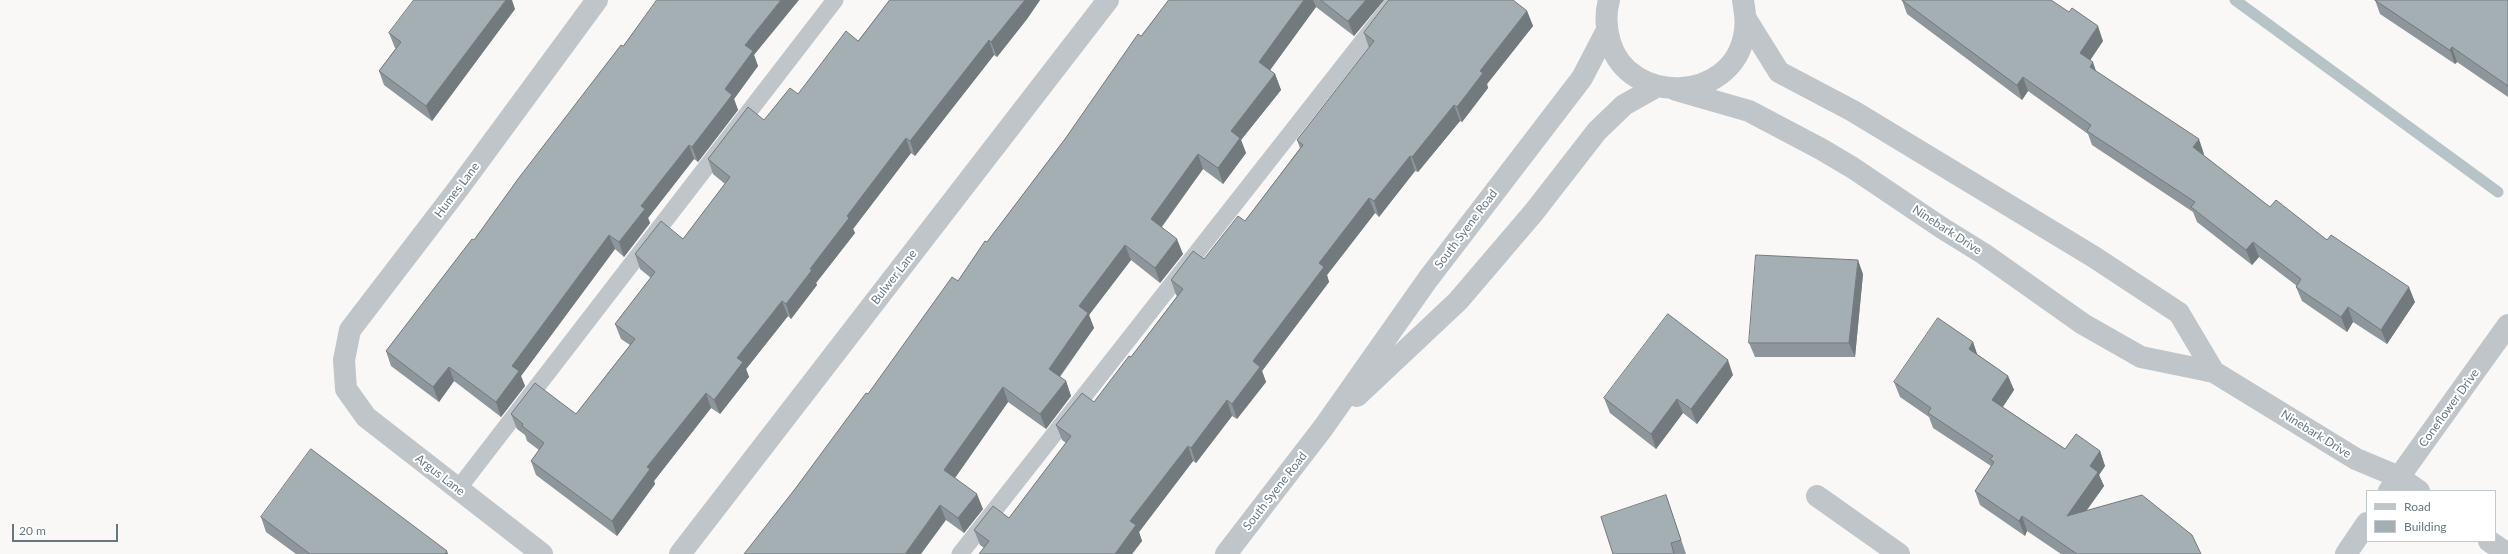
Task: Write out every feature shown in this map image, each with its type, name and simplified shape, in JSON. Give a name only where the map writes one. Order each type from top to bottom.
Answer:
[{"type":"street","name":"Humes Lane","points":[[346,389],[344,360],[350,330],[458,189],[597,0]]},
{"type":"street","name":"Bulwer Lane","points":[[680,554],[1108,0]]},
{"type":"street","name":"South Syene Road","points":[[1606,10],[1612,49],[1623,66],[1638,78],[1666,88],[1694,88],[1711,80],[1726,70],[1737,55],[1744,38],[1745,10]]},
{"type":"street","name":"South Syene Road","points":[[1226,554],[1323,428],[1428,279],[1582,78],[1606,10]]},
{"type":"street","name":"Ninebark Drive","points":[[1745,10],[1779,72],[1860,115],[2094,257],[2179,313],[2214,372]]},
{"type":"street","name":"South Syene Road","points":[[1323,428],[1458,301],[1534,212],[1597,132],[1624,105],[1666,88]]},
{"type":"street","name":"Ninebark Drive","points":[[1666,88],[1749,111],[1853,168],[1942,228],[1984,254],[2083,324],[2141,357],[2214,372],[2394,484],[2415,490]]},
{"type":"street","name":"Coneflower Drive","points":[[2394,484],[2508,325]]},
{"type":"street","name":"Argus Lane","points":[[346,389],[366,417],[542,554]]},
{"type":"street","points":[[1817,496],[1898,554]]},
{"type":"street","points":[[2346,554],[2366,524]]},
{"type":"street","points":[[2490,542],[2508,554]]},
{"type":"lane","points":[[458,489],[835,0]]},
{"type":"lane","points":[[960,554],[1395,0]]},
{"type":"building","points":[[414,0],[506,0],[426,106],[379,71],[401,42],[389,33]]},
{"type":"building","points":[[657,0],[781,0],[745,45],[753,51],[725,89],[732,95],[692,147],[689,145],[641,206],[645,209],[619,242],[609,235],[512,366],[519,371],[496,402],[449,367],[433,387],[386,351],[472,239],[474,240],[518,179],[621,45],[623,46]]},
{"type":"building","points":[[890,0],[1025,0],[991,42],[989,40],[910,141],[906,138],[847,216],[849,218],[810,269],[812,270],[786,304],[782,301],[737,358],[743,362],[714,400],[706,393],[647,467],[650,469],[612,521],[531,461],[544,443],[522,426],[523,424],[511,414],[535,383],[576,414],[635,339],[615,324],[655,272],[635,254],[661,221],[683,239],[730,177],[708,159],[748,107],[764,120],[790,88],[798,94],[846,31],[858,41]]},
{"type":"building","points":[[1169,0],[1304,0],[1259,62],[1275,74],[1231,131],[1240,138],[1218,168],[1198,154],[1151,219],[1177,239],[1155,268],[1125,245],[1079,306],[1088,313],[1049,369],[1066,381],[1040,414],[1003,387],[944,470],[977,494],[958,518],[940,505],[905,554],[744,554],[795,489],[866,393],[868,394],[952,277],[958,281],[985,241],[987,242],[1065,139],[1138,34],[1141,36]]},
{"type":"building","points":[[1321,0],[1366,0],[1348,21]]},
{"type":"building","points":[[1389,0],[1513,0],[1527,11],[1480,71],[1483,73],[1457,107],[1454,105],[1374,201],[1369,198],[1319,263],[1324,267],[1253,361],[1260,367],[1232,404],[1227,400],[1191,448],[1188,446],[1130,521],[1136,525],[1115,554],[979,554],[989,541],[974,530],[993,506],[1009,518],[1071,436],[1056,425],[1082,393],[1094,402],[1129,356],[1131,357],[1183,289],[1171,280],[1193,251],[1204,259],[1238,216],[1245,221],[1303,145],[1297,140],[1374,41],[1364,33]]},
{"type":"building","points":[[1902,0],[2051,0],[2069,12],[2072,8],[2098,26],[2080,53],[2093,62],[2090,67],[2199,139],[2193,147],[2270,207],[2276,200],[2327,240],[2331,235],[2409,287],[2381,330],[2348,307],[2341,317],[2296,287],[2301,279],[2253,242],[2246,250],[2191,207],[2195,202],[2087,131],[2091,125],[2023,77],[2017,85]]},
{"type":"building","points":[[2375,0],[2508,0],[2508,86],[2452,47],[2450,50]]},
{"type":"building","points":[[1756,255],[1858,260],[1849,343],[1749,343]]},
{"type":"building","points":[[1668,314],[1728,360],[1691,409],[1677,399],[1651,434],[1604,398]]},
{"type":"building","points":[[1938,318],[1973,342],[1969,349],[2008,376],[1992,400],[2065,449],[2076,434],[2100,451],[2090,466],[2098,472],[2067,516],[2142,495],[2192,535],[2201,554],[2077,554],[2022,516],[2019,521],[1975,491],[1994,462],[1990,459],[1993,456],[1928,413],[1931,408],[1894,382]]},
{"type":"building","points":[[311,449],[447,551],[445,554],[310,554],[261,517]]},
{"type":"building","points":[[1666,495],[1681,540],[1671,543],[1674,554],[1613,554],[1601,517]]},
{"type":"waterway","points":[[2235,0],[2498,192]]}]
